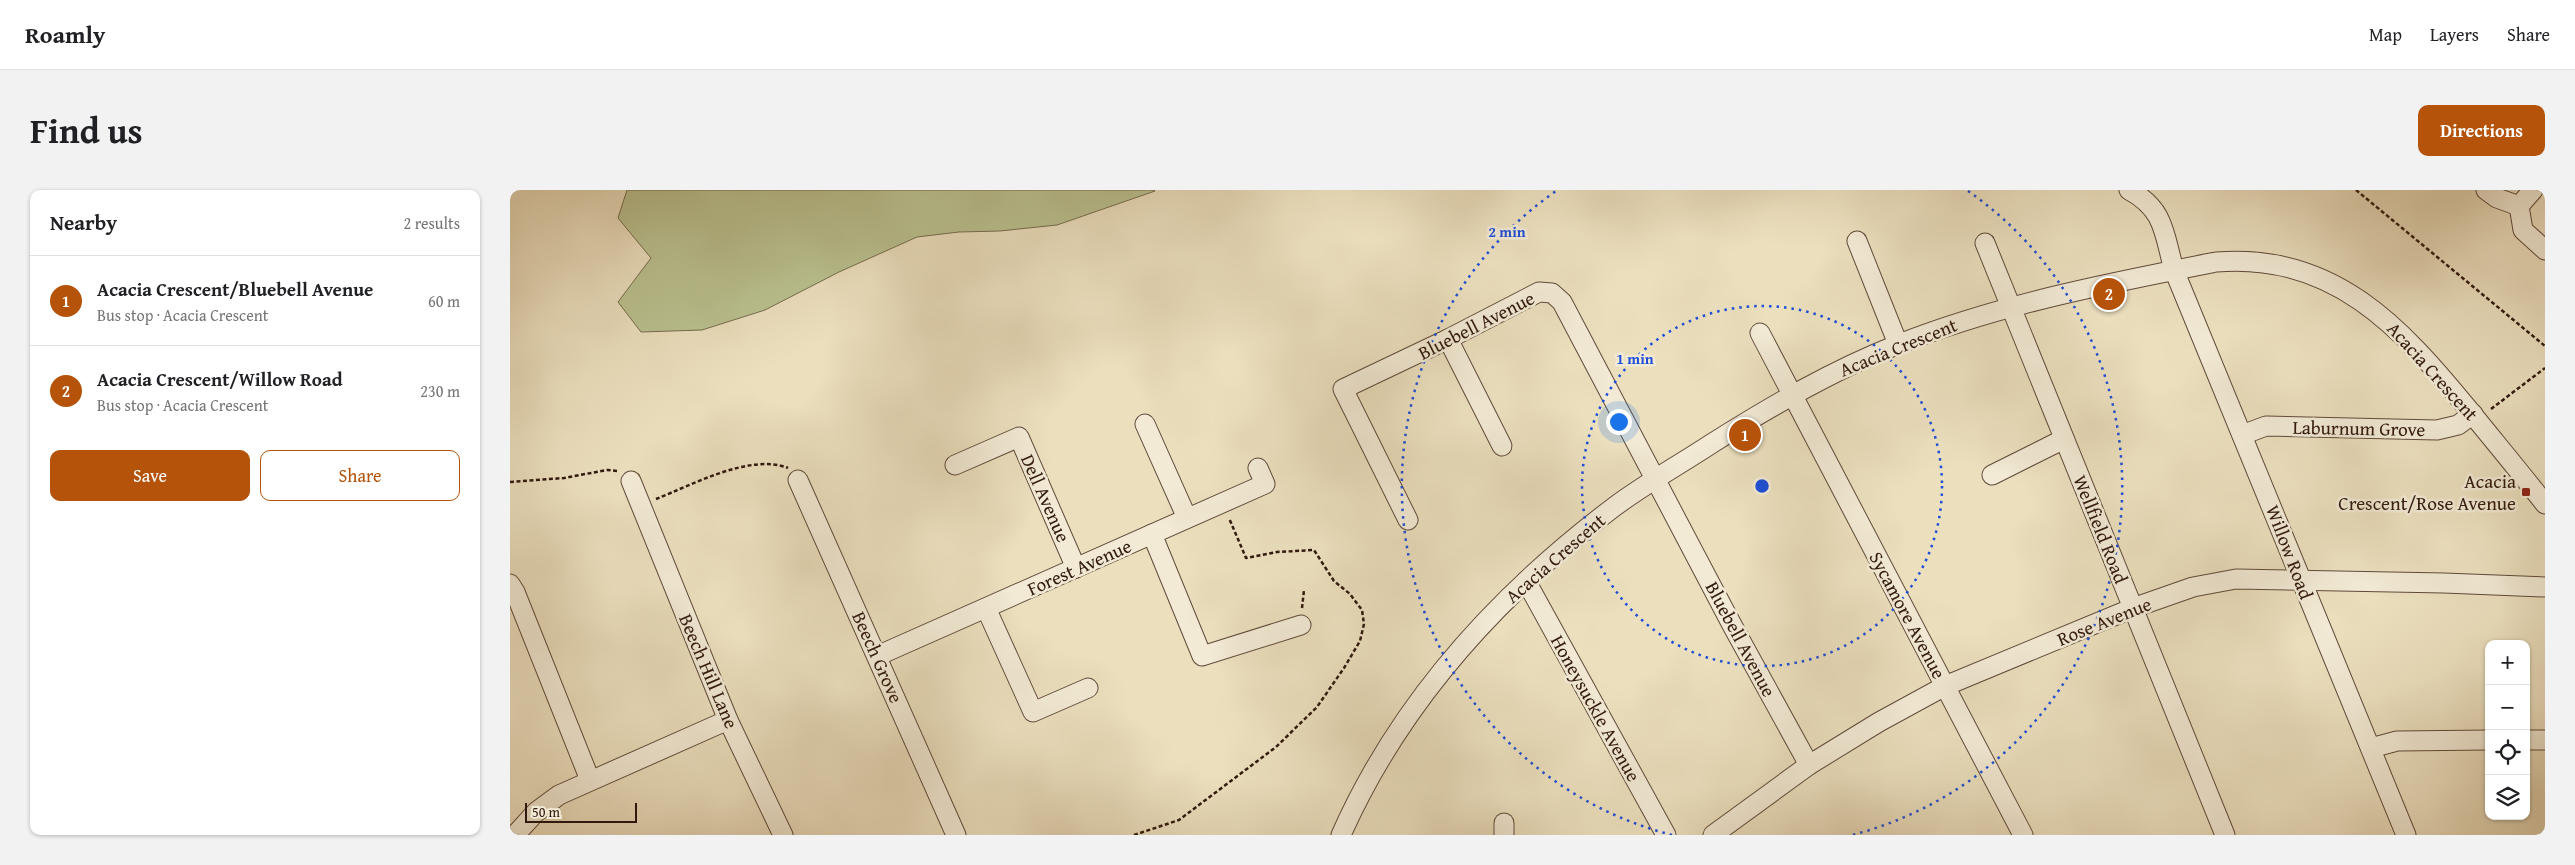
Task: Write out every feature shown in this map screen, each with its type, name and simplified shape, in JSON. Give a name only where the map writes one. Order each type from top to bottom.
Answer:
[{"type":"street","name":"Willow Road","points":[[2129,190],[2146,199],[2156,210],[2174,270],[2406,835]]},
{"type":"street","points":[[2486,190],[2497,198],[2519,206]]},
{"type":"street","points":[[2519,206],[2533,190]]},
{"type":"street","points":[[2519,206],[2523,230],[2545,250]]},
{"type":"street","points":[[1857,241],[1898,344]]},
{"type":"street","name":"Wellfield Road","points":[[1985,243],[2225,835]]},
{"type":"street","name":"Acacia Crescent","points":[[1341,835],[1370,777],[1409,713],[1457,651],[1526,581],[1616,505],[1793,396],[1844,368],[1898,344],[2010,306],[2216,262],[2254,261],[2296,269],[2338,286],[2375,310],[2404,336],[2434,367],[2545,504]]},
{"type":"street","name":"Bluebell Avenue","points":[[1408,520],[1343,389],[1448,339],[1539,292],[1552,293],[1562,302],[1732,625],[1809,765]]},
{"type":"street","name":"Sycamore Avenue","points":[[1760,333],[2023,835]]},
{"type":"street","points":[[1448,339],[1502,446]]},
{"type":"street","name":"Laburnum Grove","points":[[2242,435],[2266,426],[2437,430],[2458,425],[2475,417]]},
{"type":"street","points":[[1144,424],[1187,518]]},
{"type":"street","name":"Dell Avenue","points":[[955,465],[1019,437],[1076,568]]},
{"type":"street","points":[[1992,476],[2064,439]]},
{"type":"street","name":"Forest Avenue","points":[[878,656],[1265,484],[1258,468]]},
{"type":"street","name":"Beech Grove","points":[[798,480],[878,656],[956,835]]},
{"type":"street","name":"Beech Hill Lane","points":[[631,481],[648,502],[728,720],[783,835]]},
{"type":"street","points":[[1152,534],[1202,656],[1301,625]]},
{"type":"street","name":"Rose Avenue","points":[[1713,835],[1809,765],[1879,722],[1945,686],[2133,608],[2193,587],[2236,579],[2545,588]]},
{"type":"street","name":"Honeysuckle Avenue","points":[[1526,581],[1666,835]]},
{"type":"street","points":[[510,584],[515,592],[590,780]]},
{"type":"street","points":[[986,608],[1033,712],[1088,688]]},
{"type":"street","points":[[515,835],[536,812],[559,795],[728,720]]},
{"type":"street","points":[[2371,748],[2397,741],[2485,740]]},
{"type":"street","points":[[2530,740],[2545,740]]},
{"type":"path","points":[[2356,190],[2545,346]]},
{"type":"path","points":[[2475,417],[2545,368]]},
{"type":"path","points":[[648,502],[727,470],[762,465],[782,466],[791,470],[798,480]]},
{"type":"path","points":[[510,482],[564,478],[607,470],[615,470],[631,481]]},
{"type":"path","points":[[1134,835],[1180,820],[1276,747],[1318,707],[1360,641],[1364,624],[1362,610],[1350,594],[1334,581],[1314,550],[1277,552],[1246,558],[1223,502]]},
{"type":"green space","points":[[627,190],[1155,191],[1057,225],[917,237],[839,272],[765,310],[702,330],[641,332],[618,302],[651,258],[618,218]]},
{"type":"place","name":"Acacia Crescent/Willow Road","points":[[2109,294]]},
{"type":"place","name":"Acacia Crescent/Bluebell Avenue","points":[[1745,435]]},
{"type":"place","name":"Acacia Crescent/Rose Avenue","points":[[2526,492]]}]
